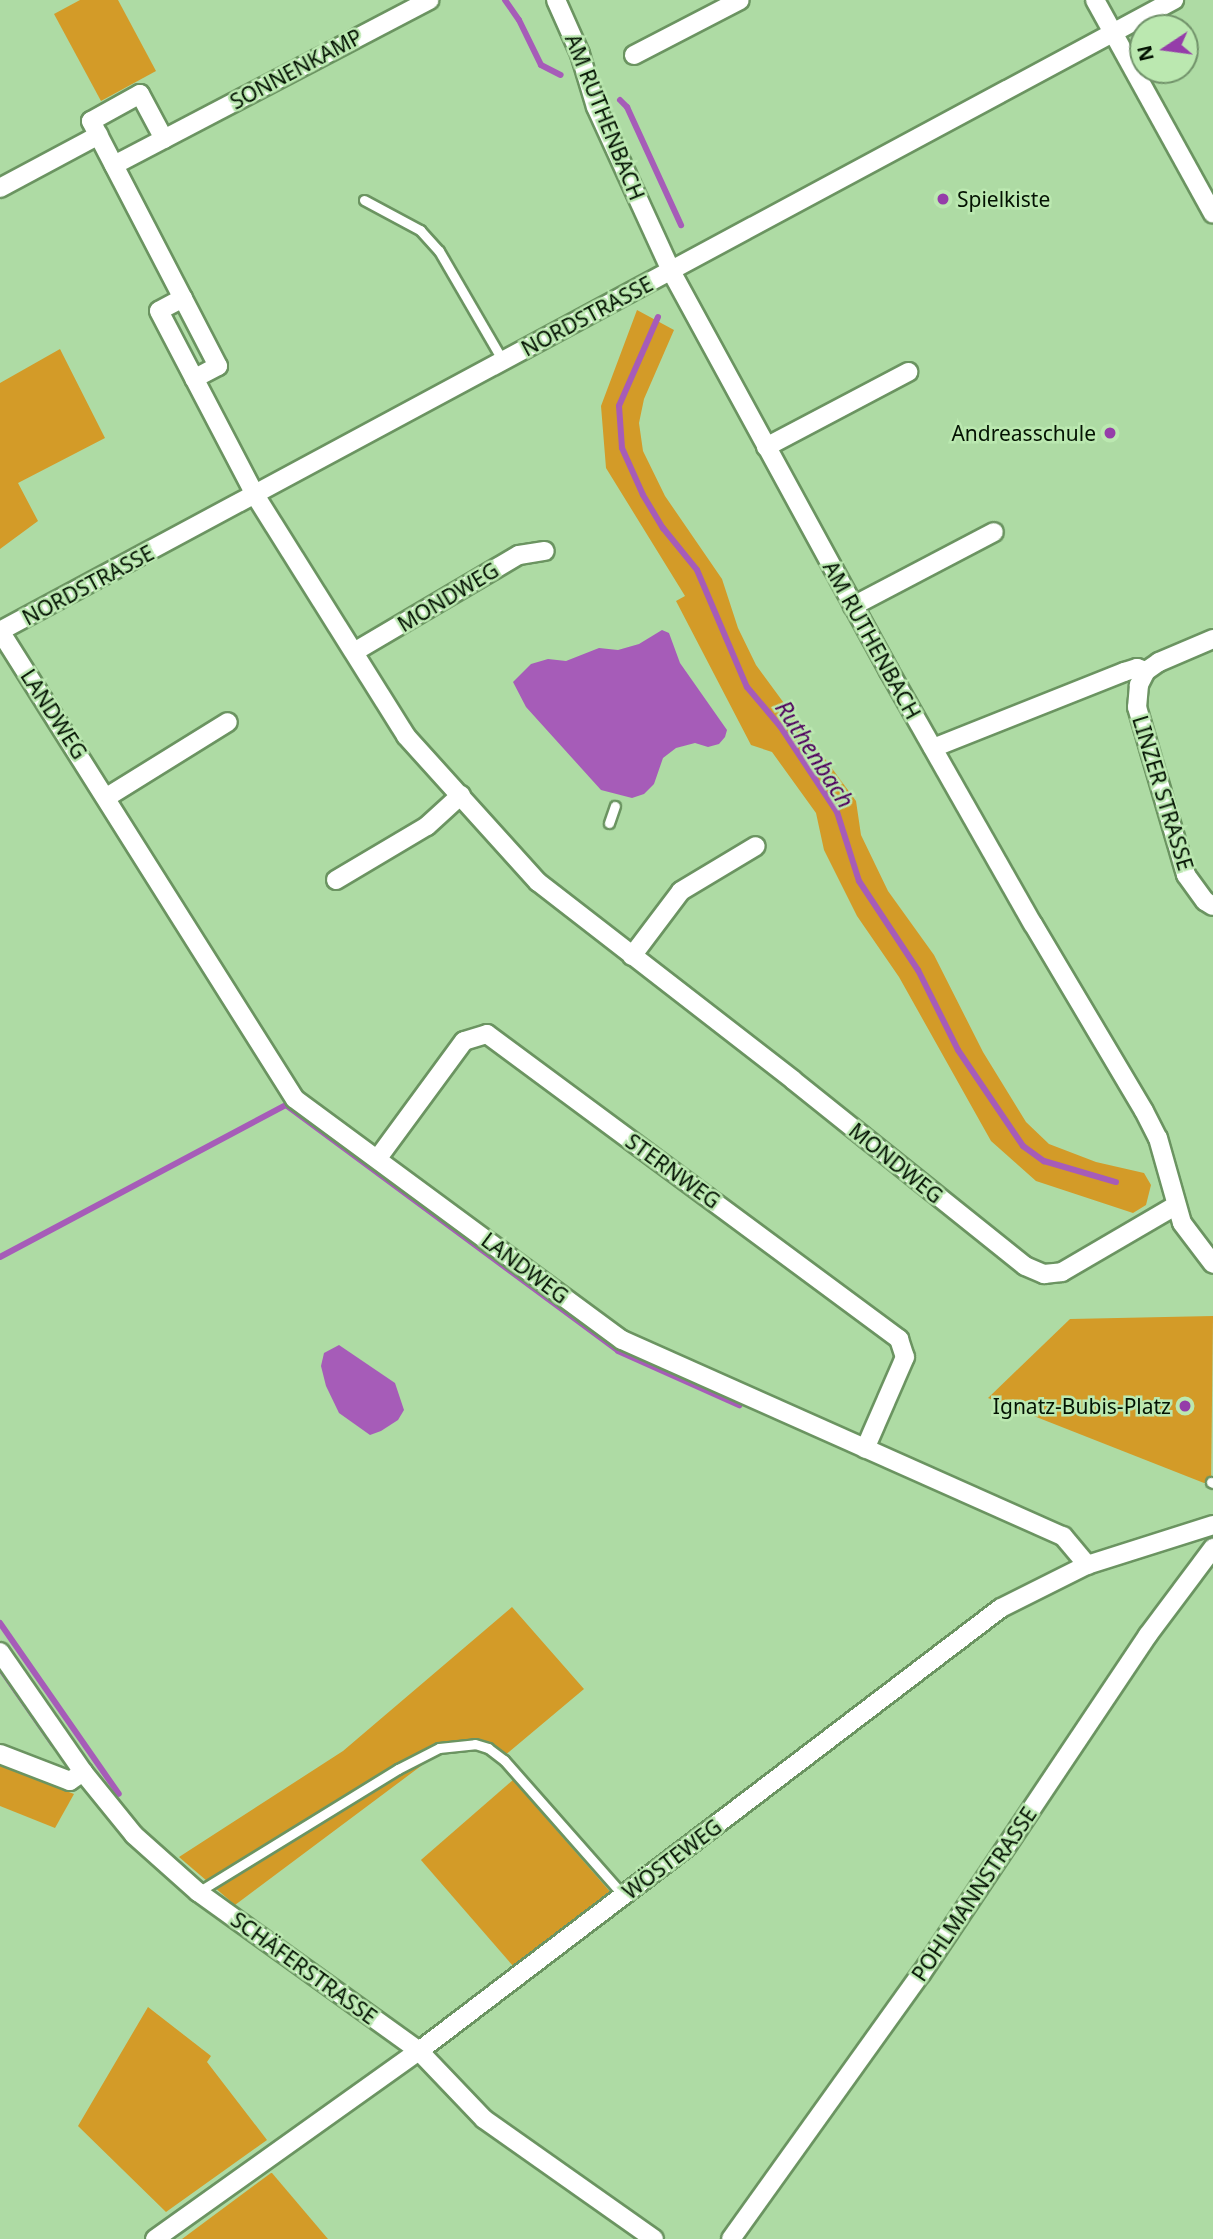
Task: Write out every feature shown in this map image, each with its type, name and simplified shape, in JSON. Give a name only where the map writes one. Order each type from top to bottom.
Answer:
[{"type":"street","name":"SONNENKAMP","points":[[114,165],[429,0]]},
{"type":"street","name":"AM RUTHENBACH","points":[[556,0],[580,54],[596,107],[671,271],[853,606],[1033,924],[1144,1111],[1158,1138],[1175,1206],[1182,1223],[1213,1264]]},
{"type":"street","points":[[634,55],[740,0]]},
{"type":"street","points":[[1096,0],[1213,214]]},
{"type":"street","name":"NORDSTRASSE","points":[[0,631],[1174,0]]},
{"type":"street","points":[[164,139],[140,94],[91,121],[218,366],[194,379]]},
{"type":"street","points":[[0,188],[99,135]]},
{"type":"street","points":[[183,298],[159,311],[255,495]]},
{"type":"street","points":[[766,447],[908,372]]},
{"type":"street","name":"MONDWEG","points":[[255,495],[406,736],[538,882],[793,1080],[1025,1266],[1044,1274],[1062,1272],[1175,1206]]},
{"type":"street","points":[[853,606],[994,532]]},
{"type":"street","name":"MONDWEG","points":[[355,652],[519,555],[545,551]]},
{"type":"street","name":"LANDWEG","points":[[0,631],[295,1099],[622,1340],[1063,1536],[1087,1565]]},
{"type":"street","points":[[933,748],[1124,672],[1137,668],[1146,671],[1159,662],[1213,639]]},
{"type":"street","name":"LINZER STRASSE","points":[[1146,671],[1139,685],[1137,707],[1143,737],[1186,875],[1205,901],[1213,906]]},
{"type":"street","points":[[107,797],[228,722]]},
{"type":"street","points":[[336,880],[427,826],[461,795]]},
{"type":"street","points":[[632,956],[681,891],[756,846]]},
{"type":"street","name":"STERNWEG","points":[[378,1158],[464,1041],[487,1034],[899,1339],[905,1357],[865,1449]]},
{"type":"street","name":"WÖSTEWEG","points":[[155,2239],[419,2050],[1001,1608],[1087,1565],[1213,1525]]},
{"type":"street","name":"POHLMANNSTRASSE","points":[[731,2239],[921,1974],[1148,1635],[1213,1548]]},
{"type":"street","name":"SCHÄFERSTRASSE","points":[[0,1652],[83,1772],[134,1835],[198,1892],[419,2050],[484,2119],[654,2239]]},
{"type":"street","points":[[0,1754],[70,1780],[83,1772]]},
{"type":"lane","points":[[364,200],[420,230],[439,251],[503,361]]},
{"type":"lane","points":[[609,823],[615,806]]},
{"type":"lane","points":[[198,1892],[398,1769],[439,1748],[475,1744],[488,1748],[504,1760],[624,1896]]},
{"type":"shaded area","points":[[80,0],[118,0],[156,71],[101,101],[54,14]]},
{"type":"shaded area","points":[[637,310],[674,330],[644,399],[639,423],[643,451],[665,496],[722,579],[738,628],[756,665],[856,801],[861,835],[888,891],[934,955],[983,1052],[1026,1122],[1049,1144],[1096,1162],[1144,1173],[1151,1185],[1146,1205],[1133,1213],[1036,1181],[991,1141],[899,977],[857,916],[824,850],[816,813],[772,752],[751,745],[676,601],[685,596],[606,468],[601,406]]},
{"type":"shaded area","points":[[60,349],[105,438],[18,483],[38,521],[0,549],[0,383]]},
{"type":"shaded area","points":[[662,630],[669,633],[680,663],[727,730],[725,737],[719,744],[708,747],[695,743],[676,748],[663,758],[654,784],[644,794],[632,798],[601,790],[526,707],[513,682],[531,664],[548,659],[566,661],[599,648],[618,650],[639,644]]},
{"type":"shaded area","points":[[1213,1316],[1211,1482],[1204,1483],[988,1398],[1070,1319]]},
{"type":"shaded area","points":[[339,1345],[395,1383],[404,1410],[398,1420],[381,1431],[370,1435],[339,1413],[326,1386],[321,1366],[324,1353]]},
{"type":"shaded area","points":[[512,1607],[584,1689],[497,1762],[485,1753],[476,1751],[437,1754],[235,1905],[179,1857],[343,1751]]},
{"type":"shaded area","points":[[0,1765],[74,1794],[55,1828],[0,1806]]},
{"type":"shaded area","points":[[513,1780],[611,1892],[519,1972],[421,1860]]},
{"type":"shaded area","points":[[148,2007],[211,2056],[207,2062],[267,2140],[166,2212],[78,2126]]},
{"type":"shaded area","points":[[271,2173],[328,2239],[182,2239]]},
{"type":"waterway","name":"Ruthenbach","points":[[505,0],[519,20],[541,65],[561,75]]},
{"type":"waterway","name":"Ruthenbach","points":[[620,100],[627,107],[681,225]]},
{"type":"waterway","name":"Ruthenbach","points":[[658,317],[619,406],[622,448],[643,495],[663,528],[697,570],[747,687],[780,726],[837,812],[859,881],[918,970],[958,1050],[1023,1146],[1044,1161],[1116,1182]]},
{"type":"waterway","points":[[0,1257],[286,1105],[618,1351],[739,1405]]},
{"type":"waterway","points":[[0,1623],[119,1794]]},
{"type":"waterway","points":[[0,1668],[53,1744]]},
{"type":"place","name":"Spielkiste","points":[[943,199]]},
{"type":"place","name":"Andreasschule","points":[[1110,433]]},
{"type":"place","name":"Ignatz-Bubis-Platz","points":[[1185,1406]]}]
